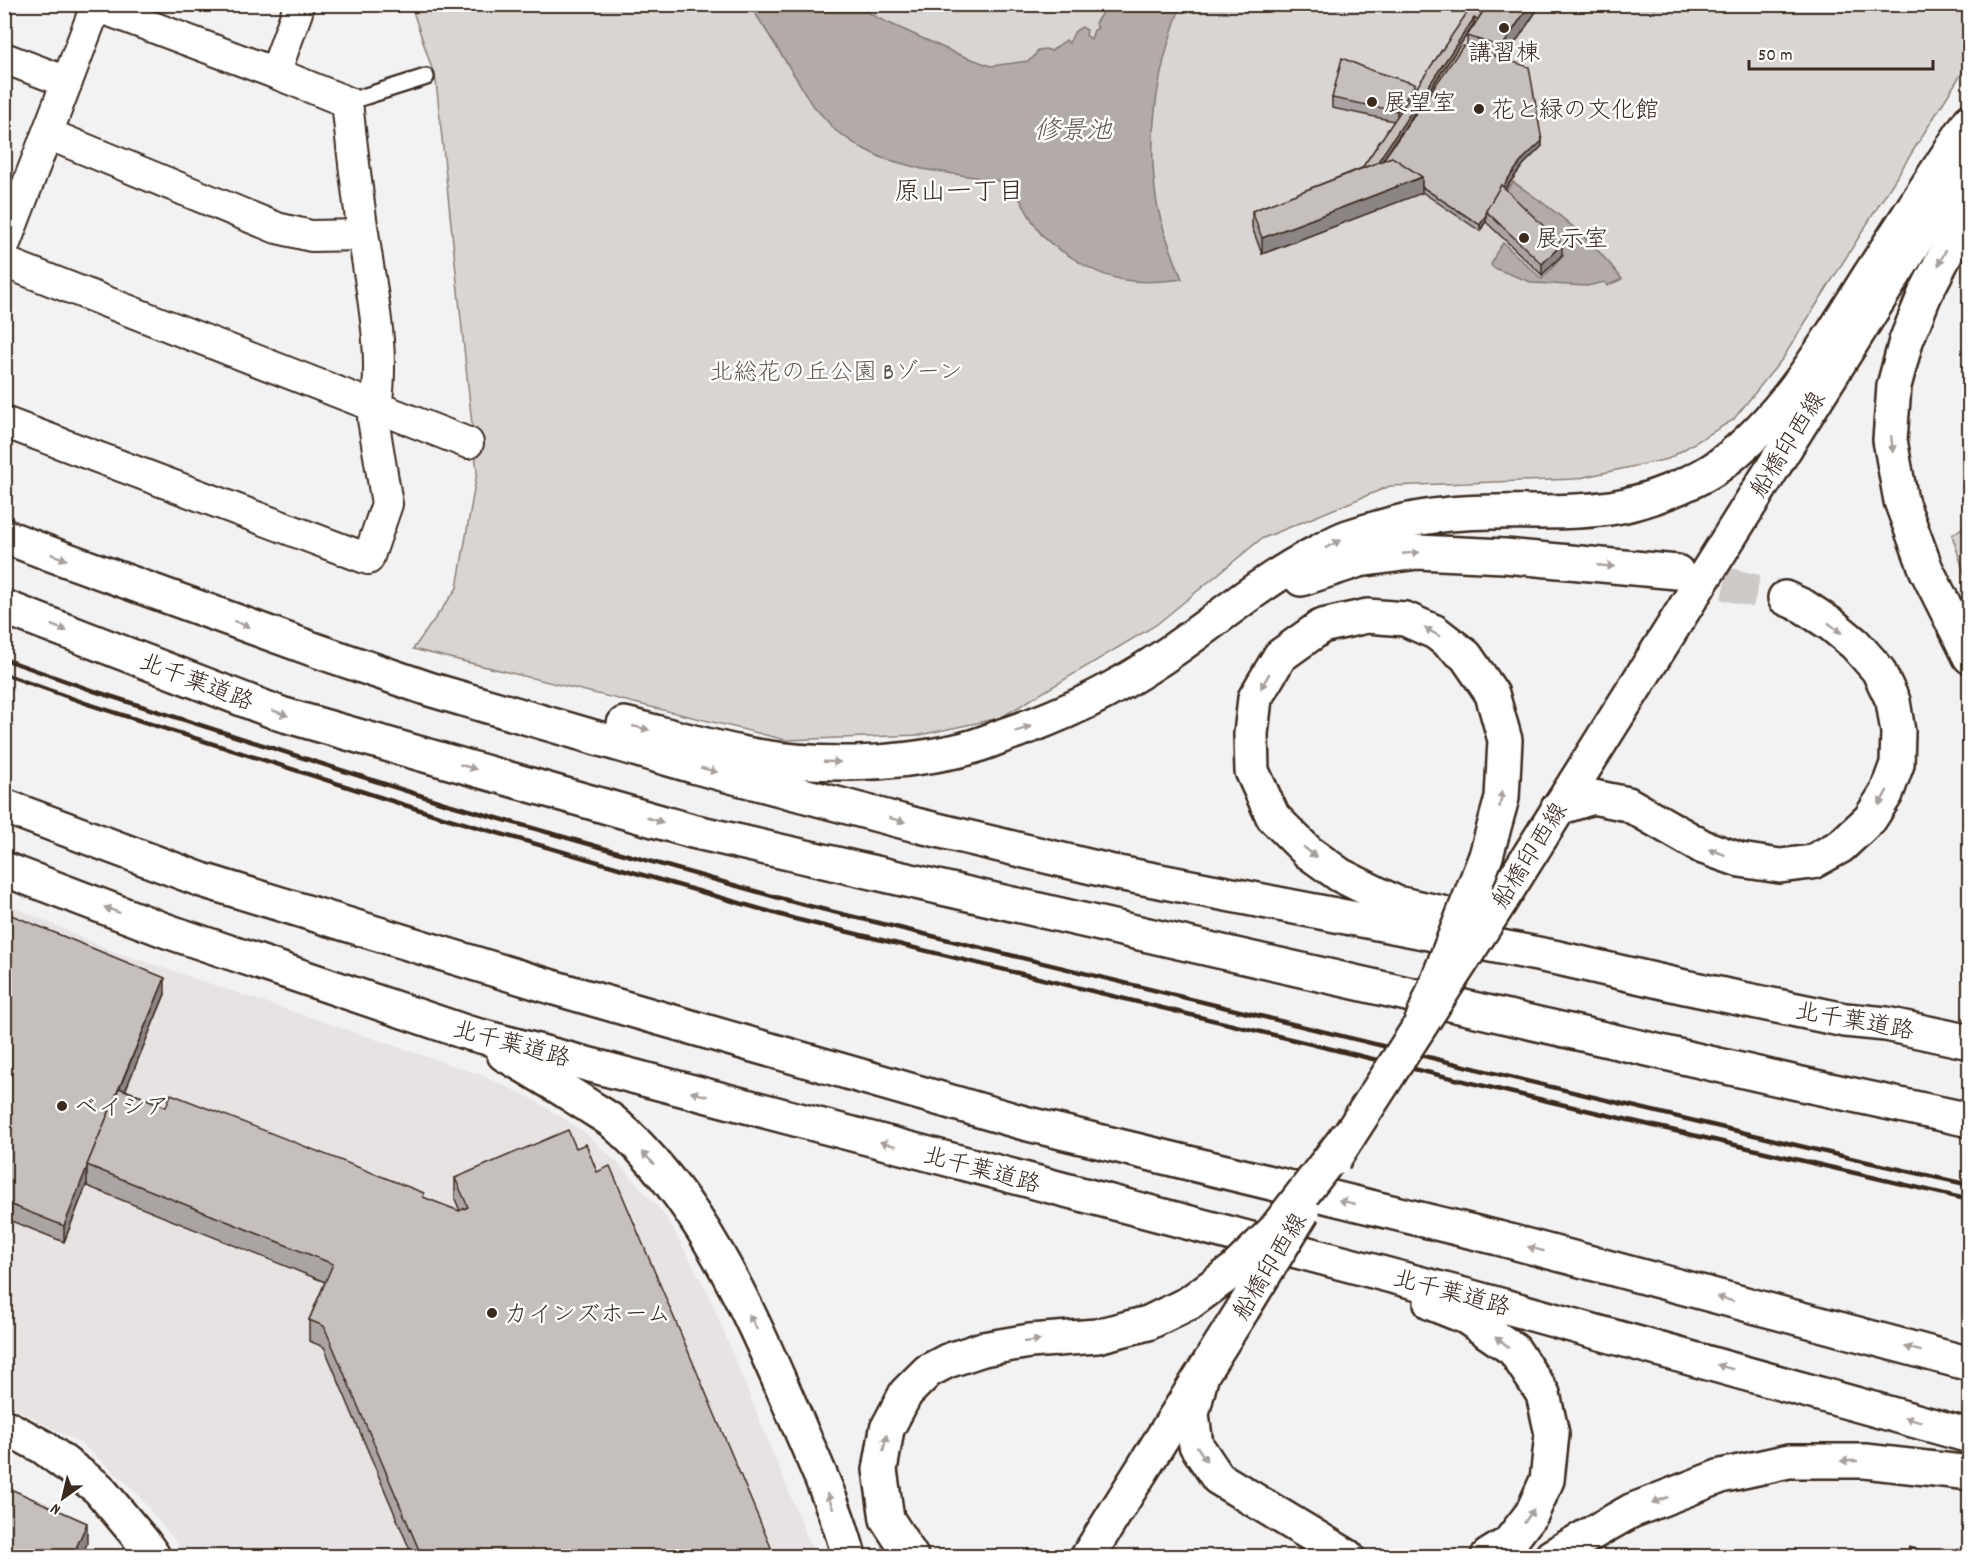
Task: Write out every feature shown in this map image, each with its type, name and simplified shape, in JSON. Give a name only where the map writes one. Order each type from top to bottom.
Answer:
[{"type":"main road","points":[[1201,632],[1234,604],[1286,569],[1344,538],[1441,515],[1483,512],[1559,512],[1613,508],[1654,497],[1687,484],[1719,466],[1777,413],[1820,353],[1970,121]]},
{"type":"main road","name":"船橋印西線","points":[[1088,1557],[1201,1378],[1348,1135],[1500,902],[1970,153]]},
{"type":"main road","points":[[1970,207],[1925,294],[1906,341],[1894,386],[1890,440],[1901,501],[1926,569],[1970,657]]},
{"type":"main road","name":"北千葉道路","points":[[4,536],[318,651],[429,689],[693,766],[916,825],[1113,872],[1558,958],[1684,987],[1834,1017],[1886,1024],[1970,1042]]},
{"type":"main road","points":[[318,651],[756,756],[851,763],[909,759],[959,751],[1034,725],[1084,705],[1133,678],[1201,632],[1261,597],[1312,575],[1359,560],[1417,552],[1505,556],[1677,572]]},
{"type":"main road","points":[[1558,808],[1593,797],[1628,804],[1703,847],[1740,860],[1780,866],[1812,862],[1841,846],[1870,819],[1886,794],[1897,764],[1898,732],[1893,701],[1878,670],[1855,644],[1832,625],[1803,606],[1785,598]]},
{"type":"main road","name":"北千葉道路","points":[[4,606],[281,714],[692,831],[1797,1083],[1970,1120]]},
{"type":"main road","points":[[1422,1021],[1486,856],[1502,798],[1504,740],[1492,694],[1466,656],[1435,632],[1405,619],[1367,616],[1322,626],[1280,656],[1256,698],[1251,734],[1252,771],[1273,817],[1308,852],[1340,875],[1396,903],[1680,965],[1843,1003],[1886,1024]]},
{"type":"main road","points":[[4,806],[214,883],[555,988],[1023,1124],[1498,1238],[1970,1364]]},
{"type":"main road","name":"北千葉道路","points":[[4,869],[167,930],[465,1032],[1464,1294],[1970,1436]]},
{"type":"main road","points":[[465,1032],[549,1080],[611,1121],[660,1170],[708,1237],[758,1331],[814,1461],[845,1540],[849,1557]]},
{"type":"main road","points":[[911,1557],[888,1519],[880,1470],[887,1429],[906,1393],[928,1371],[947,1361],[983,1349],[1030,1341],[1097,1336],[1148,1323],[1189,1303],[1234,1270],[1274,1231],[1348,1135]]},
{"type":"main road","points":[[1005,1175],[1094,1209],[1406,1294],[1466,1317],[1514,1350],[1543,1394],[1552,1434],[1547,1480],[1532,1513],[1509,1543],[1488,1557]]},
{"type":"main road","points":[[1201,1378],[1192,1414],[1196,1444],[1218,1478],[1347,1557]]},
{"type":"main road","points":[[4,1426],[43,1447],[98,1488],[153,1557]]},
{"type":"main road","points":[[1552,1557],[1631,1511],[1721,1476],[1789,1461],[1865,1461],[1970,1473]]},
{"type":"street","points":[[275,74],[297,12],[297,4]]},
{"type":"street","points":[[4,246],[68,82],[94,5],[347,102],[363,235],[379,339],[379,389],[373,419],[387,504],[368,559],[4,422]]},
{"type":"street","points":[[4,58],[68,82]]},
{"type":"street","points":[[48,134],[277,228],[310,236],[363,235]]},
{"type":"street","points":[[4,262],[468,443]]},
{"type":"lane","points":[[347,102],[426,77]]},
{"type":"shaded area","points":[[5,903],[110,950],[481,1075],[533,1099],[583,1131],[628,1173],[667,1218],[708,1293],[815,1556],[185,1556],[133,1489],[82,1444],[5,1403]]},
{"type":"green space","name":"北総花の丘公園 Bゾーン","points":[[1969,4],[1970,60],[1783,358],[1733,420],[1668,459],[1575,479],[1390,486],[1261,539],[1156,625],[1000,718],[920,735],[786,740],[413,649],[457,588],[477,472],[436,81],[411,5]]},
{"type":"green space","points":[[1969,523],[1969,588],[1952,535]]},
{"type":"water","name":"修景池","points":[[750,5],[854,5],[955,53],[991,66],[1028,61],[1038,50],[1051,51],[1066,40],[1069,43],[1075,31],[1082,27],[1087,30],[1086,35],[1091,39],[1094,30],[1098,28],[1095,23],[1106,7],[1181,5],[1160,78],[1153,128],[1153,153],[1159,214],[1182,279],[1137,282],[1098,272],[1062,252],[1045,239],[1013,186],[1006,182],[922,169],[882,158],[860,147],[836,131],[810,102]]},
{"type":"water","points":[[1513,182],[1572,226],[1622,279],[1607,286],[1605,282],[1587,286],[1533,283],[1494,268],[1491,265],[1503,243],[1542,279],[1564,255],[1503,195]]},
{"type":"building","points":[[1473,4],[1488,4],[1478,19],[1474,18],[1377,163],[1362,168]]},
{"type":"building","points":[[1488,4],[1530,4],[1502,47],[1467,36]]},
{"type":"building","name":"花と緑の文化館","points":[[1463,46],[1529,67],[1542,141],[1524,158],[1503,187],[1501,185],[1480,225],[1422,187],[1422,177],[1392,157],[1383,160]]},
{"type":"building","name":"展望室","points":[[1342,58],[1373,71],[1415,84],[1397,111],[1332,98]]},
{"type":"building","points":[[1392,157],[1422,177],[1262,238],[1252,211]]},
{"type":"building","name":"展示室","points":[[1501,185],[1562,244],[1542,264],[1486,211]]},
{"type":"building","name":"ベイシア","points":[[4,912],[165,978],[64,1226],[4,1202]]},
{"type":"building","name":"カインズホーム","points":[[119,1088],[166,1107],[171,1094],[424,1193],[423,1197],[459,1211],[468,1207],[455,1178],[568,1130],[576,1148],[586,1144],[597,1172],[610,1166],[775,1557],[422,1557],[324,1326],[309,1320],[333,1264],[87,1165]]},
{"type":"building","points":[[4,1486],[87,1523],[72,1557],[4,1557]]},
{"type":"building","points":[[1909,1547],[1949,1557],[1907,1557]]},
{"type":"tunnel","points":[[1677,572],[1785,598]]},
{"type":"railway","points":[[4,659],[91,690],[444,803],[797,903],[1514,1078],[1970,1185]]},
{"type":"railway","points":[[4,674],[88,704],[439,816],[795,919],[1509,1092],[1970,1200]]},
{"type":"place","name":"講習棟","points":[[1504,28]]},
{"type":"place","name":"展望室","points":[[1372,102]]},
{"type":"place","name":"花と緑の文化館","points":[[1479,109]]},
{"type":"place","name":"展示室","points":[[1524,238]]},
{"type":"place","name":"ベイシア","points":[[62,1106]]},
{"type":"place","name":"カインズホーム","points":[[492,1313]]},
{"type":"district","name":"原山一丁目","points":[[959,190]]}]
